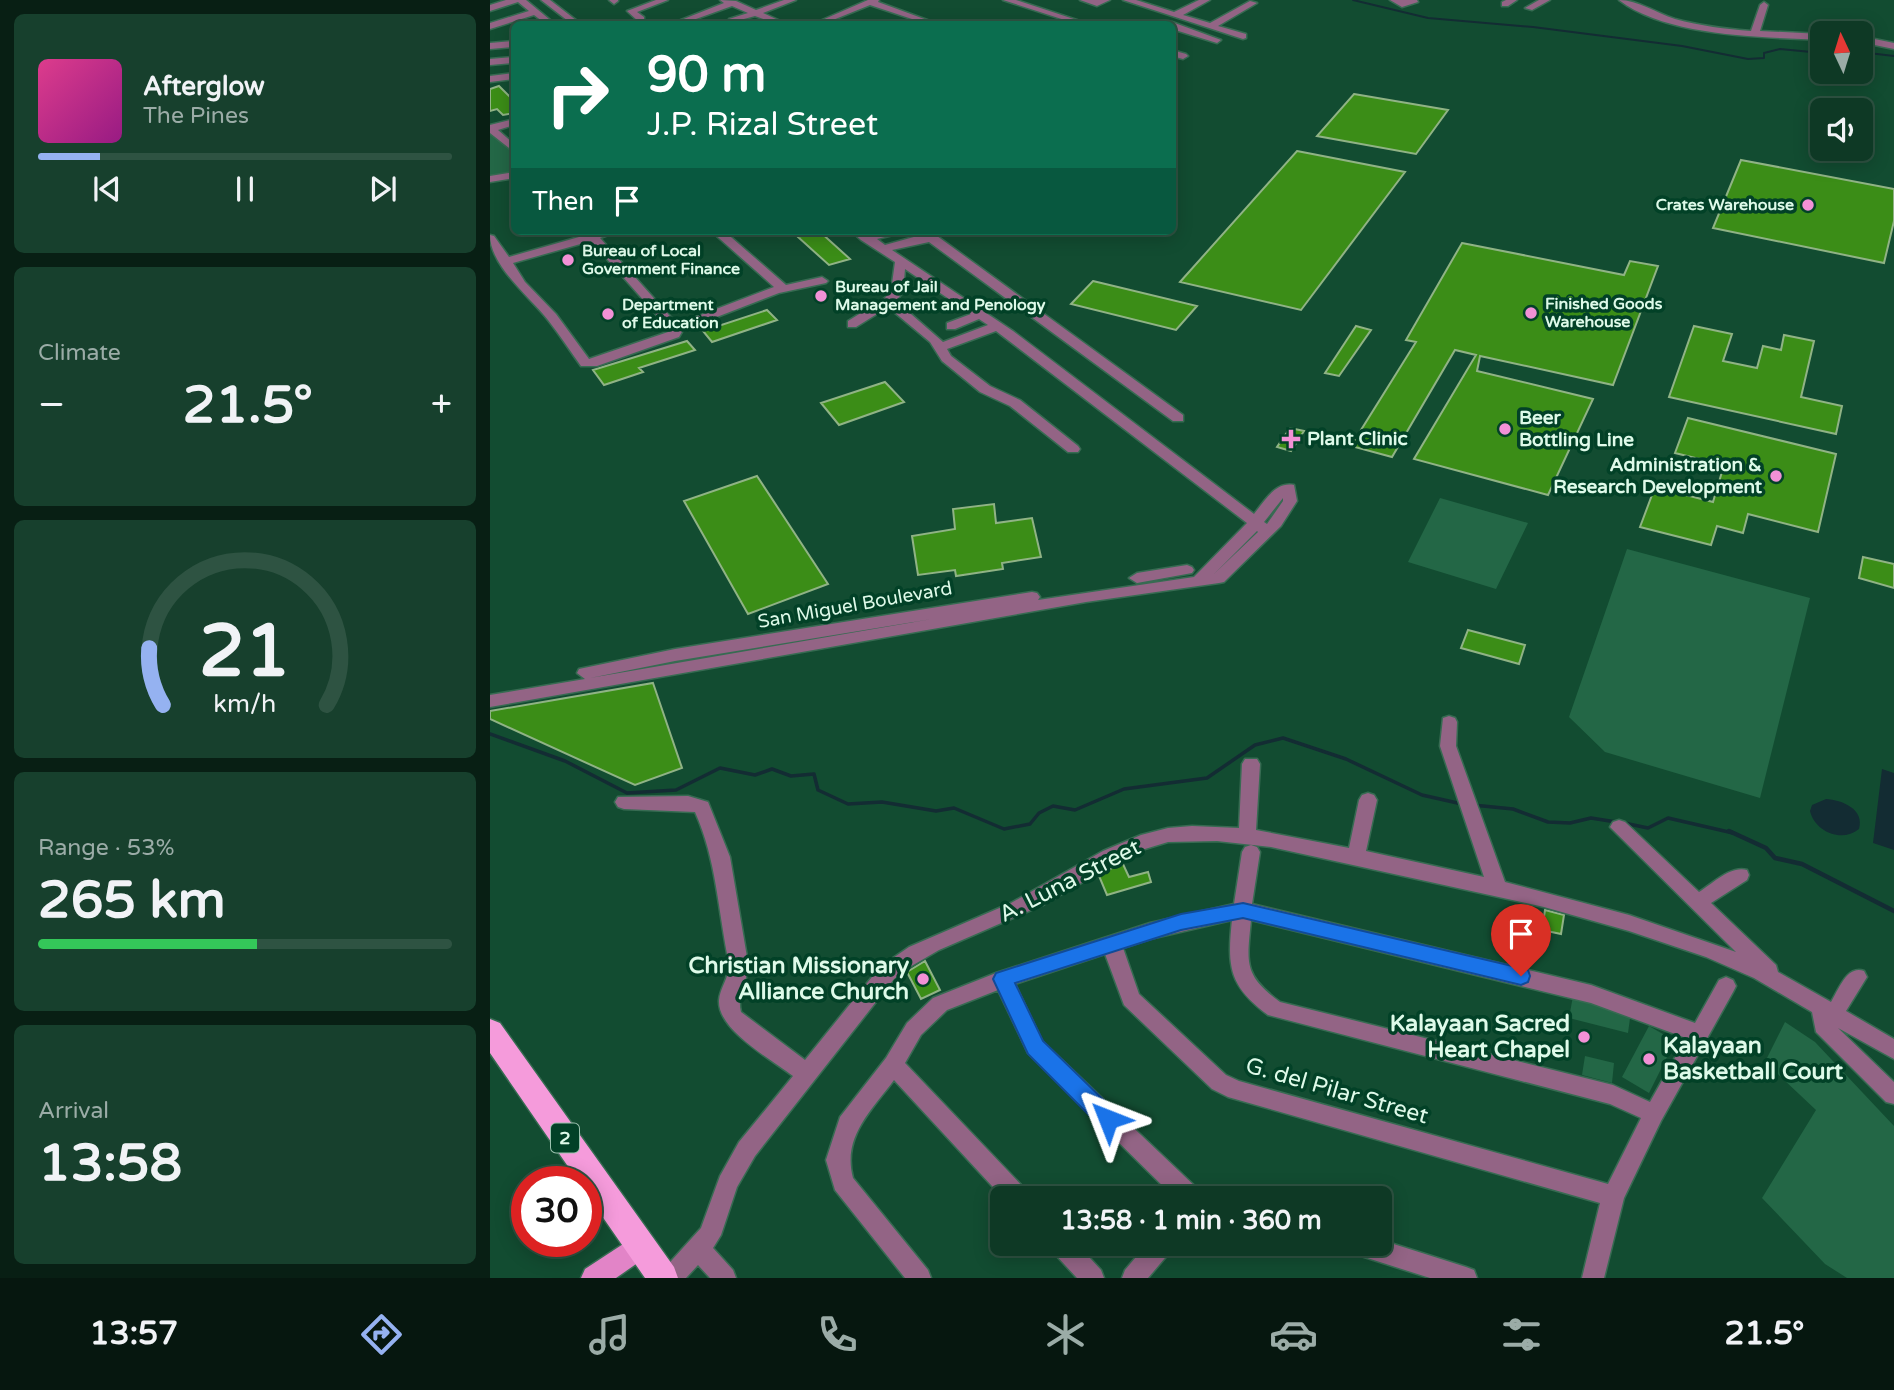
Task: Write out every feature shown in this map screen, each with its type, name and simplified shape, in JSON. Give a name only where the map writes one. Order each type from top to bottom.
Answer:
[{"type":"highway","name":"2","points":[[490,1031],[663,1278]]},
{"type":"main road","points":[[594,1278],[640,1246]]},
{"type":"street","points":[[490,8],[515,0]]},
{"type":"street","points":[[545,0],[573,21]]},
{"type":"street","points":[[641,19],[631,11],[664,0]]},
{"type":"street","points":[[683,21],[732,3],[755,0]]},
{"type":"street","points":[[735,21],[792,0]]},
{"type":"street","points":[[1084,0],[1097,3],[1106,0]]},
{"type":"street","points":[[1127,0],[1243,36]]},
{"type":"street","points":[[1149,7],[1163,0]]},
{"type":"street","points":[[1174,21],[1206,0]]},
{"type":"street","points":[[1394,0],[1408,4],[1414,2],[1413,0]]},
{"type":"street","points":[[1529,8],[1546,0]]},
{"type":"street","points":[[1623,0],[1689,26],[1754,35],[1810,37]]},
{"type":"street","points":[[824,21],[872,1],[926,21]]},
{"type":"street","points":[[1014,1],[1076,21]]},
{"type":"street","points":[[732,3],[776,21]]},
{"type":"street","points":[[1210,26],[1253,3]]},
{"type":"street","points":[[1229,4],[1242,8]]},
{"type":"street","points":[[490,17],[528,5]]},
{"type":"street","points":[[528,5],[547,21]]},
{"type":"street","points":[[490,26],[528,5]]},
{"type":"street","points":[[1754,35],[1764,5]]},
{"type":"street","points":[[1176,27],[1217,40]]},
{"type":"street","points":[[1873,42],[1894,46]]},
{"type":"street","points":[[490,46],[511,44]]},
{"type":"street","points":[[1176,54],[1183,56]]},
{"type":"street","points":[[490,62],[511,60]]},
{"type":"street","points":[[490,79],[511,76]]},
{"type":"street","points":[[490,129],[511,123]]},
{"type":"street","points":[[490,129],[511,146]]},
{"type":"street","points":[[490,179],[511,176]]},
{"type":"street","points":[[507,261],[588,235]]},
{"type":"street","points":[[592,235],[674,332]]},
{"type":"street","points":[[721,235],[781,290]]},
{"type":"street","points":[[862,235],[900,263],[998,326]]},
{"type":"street","points":[[883,249],[928,235],[1178,418]]},
{"type":"street","points":[[490,238],[521,284],[588,363],[781,290],[822,281]]},
{"type":"street","points":[[852,324],[889,301],[897,292],[900,263]]},
{"type":"street","points":[[889,301],[939,348],[946,358],[985,389],[1015,404],[1073,449]]},
{"type":"street","points":[[950,326],[980,314]]},
{"type":"street","points":[[939,348],[998,326]]},
{"type":"street","name":"San Miguel Boulevard","points":[[490,701],[677,662],[1213,573],[1261,527],[998,326]]},
{"type":"street","name":"San Miguel Boulevard","points":[[490,691],[601,676]]},
{"type":"street","points":[[1449,722],[1448,746],[1497,887]]},
{"type":"street","points":[[1251,764],[1241,974],[1252,991],[1275,1009],[1613,1095],[1654,1114]]},
{"type":"street","points":[[1356,857],[1368,800]]},
{"type":"street","points":[[624,802],[688,803],[702,807],[717,838],[731,905],[739,970],[730,987],[729,1008],[736,1021],[807,1074]]},
{"type":"street","points":[[1619,827],[1782,983],[1894,1050]]},
{"type":"street","name":"A. Luna Street","points":[[671,1278],[700,1250],[710,1235],[737,1163],[887,974],[909,957],[1031,903],[1104,860],[1147,841],[1187,834],[1249,845],[1356,857],[1497,887],[1622,920],[1713,951],[1782,983]]},
{"type":"street","points":[[1698,902],[1740,875]]},
{"type":"street","points":[[920,1278],[843,1183],[837,1160],[843,1133],[892,1065],[914,1029],[931,1010],[1003,979],[1181,922],[1243,911],[1591,994],[1701,1034]]},
{"type":"street","name":"G. del Pilar Street","points":[[1112,945],[1130,999],[1219,1082],[1235,1090],[1613,1196]]},
{"type":"street","points":[[1857,977],[1829,1009],[1823,1026],[1893,1095]]},
{"type":"street","points":[[1003,979],[1035,1047],[1179,1186]]},
{"type":"street","points":[[1593,1278],[1613,1196],[1654,1114],[1726,986]]},
{"type":"street","points":[[892,1065],[1006,1186]]},
{"type":"street","points":[[700,1250],[725,1278]]},
{"type":"street","points":[[1392,1255],[1466,1278]]},
{"type":"street","points":[[1072,1256],[1093,1278]]},
{"type":"street","points":[[1133,1278],[1151,1256]]},
{"type":"green space","points":[[490,132],[498,135],[511,150],[511,172],[490,176]]},
{"type":"green space","points":[[1440,498],[1528,523],[1496,589],[1408,562]]},
{"type":"green space","points":[[1627,549],[1810,598],[1760,798],[1605,752],[1569,717]]},
{"type":"green space","points":[[1573,996],[1631,1011],[1628,1033],[1569,1018]]},
{"type":"green space","points":[[1785,1022],[1815,1042],[1894,1126],[1894,1278],[1847,1278],[1825,1264],[1762,1198],[1816,1110],[1765,1062]]},
{"type":"green space","name":"Kalayaan Basketball Court","points":[[1649,1026],[1675,1041],[1649,1093],[1622,1077]]},
{"type":"green space","points":[[1585,1056],[1614,1063],[1612,1083],[1582,1075]]},
{"type":"water","points":[[1882,769],[1894,773],[1894,850],[1873,843]]},
{"type":"water","points":[[1826,799],[1851,807],[1859,816],[1859,829],[1845,835],[1837,835],[1817,825],[1810,811],[1812,805]]},
{"type":"building","points":[[499,86],[511,97],[511,114],[503,115],[497,109],[490,111],[490,89]]},
{"type":"building","points":[[1354,94],[1448,110],[1416,154],[1317,136]]},
{"type":"building","points":[[1297,151],[1405,172],[1301,310],[1180,282]]},
{"type":"building","name":"Crates Warehouse","points":[[1741,160],[1894,189],[1894,221],[1884,263],[1713,228]]},
{"type":"building","points":[[823,235],[850,259],[829,265],[798,237]]},
{"type":"building","points":[[1462,243],[1624,275],[1630,261],[1658,266],[1613,385],[1480,356],[1477,371],[1593,399],[1548,495],[1414,459],[1476,355],[1455,350],[1392,457],[1351,446],[1416,342],[1406,340]]},
{"type":"building","points":[[1093,281],[1197,306],[1176,330],[1071,304]]},
{"type":"building","points":[[767,310],[777,320],[712,342],[703,331]]},
{"type":"building","points":[[1356,326],[1371,330],[1339,376],[1325,373]]},
{"type":"building","points":[[1694,326],[1732,334],[1723,361],[1757,368],[1763,346],[1781,350],[1784,335],[1814,341],[1801,397],[1842,406],[1836,434],[1669,397]]},
{"type":"building","points":[[687,341],[695,350],[639,368],[643,372],[604,385],[593,370]]},
{"type":"building","points":[[885,382],[904,402],[839,425],[821,403]]},
{"type":"building","name":"Administration & Research Development","points":[[1688,418],[1836,454],[1818,532],[1748,514],[1743,533],[1717,526],[1711,545],[1640,527],[1655,487],[1713,502],[1724,465],[1675,453]]},
{"type":"building","name":"Plant Clinic","points":[[1290,428],[1304,431],[1291,451],[1277,447]]},
{"type":"building","points":[[757,476],[828,584],[748,614],[684,501]]},
{"type":"building","points":[[994,504],[996,523],[1032,518],[1041,557],[1002,563],[1003,569],[956,576],[955,570],[918,575],[912,536],[955,529],[953,509]]},
{"type":"building","points":[[1863,557],[1894,564],[1894,588],[1859,578]]},
{"type":"building","points":[[1468,630],[1525,645],[1519,664],[1461,648]]},
{"type":"building","points":[[653,683],[682,768],[635,785],[490,719],[490,711]]},
{"type":"building","points":[[1122,862],[1129,877],[1148,872],[1151,882],[1107,895],[1099,876]]},
{"type":"building","points":[[1545,910],[1564,915],[1561,934],[1542,930]]},
{"type":"building","name":"Christian Missionary Alliance Church","points":[[925,961],[940,990],[921,999],[907,972]]},
{"type":"waterway","points":[[1353,0],[1428,18],[1533,27],[1682,46],[1748,59],[1764,58],[1764,53],[1780,49],[1810,52]]},
{"type":"waterway","points":[[1873,54],[1894,56]]},
{"type":"waterway","points":[[490,734],[565,761],[627,793],[676,790],[720,768],[755,775],[772,769],[791,776],[814,774],[818,790],[848,804],[882,802],[936,811],[954,808],[1004,829],[1030,824],[1039,813],[1053,806],[1075,810],[1124,789],[1207,778],[1255,745],[1283,738],[1346,759],[1422,795],[1462,804]]},
{"type":"waterway","points":[[1473,805],[1513,809],[1548,822],[1570,823],[1591,818],[1616,822]]},
{"type":"waterway","points":[[1624,823],[1648,828],[1668,818],[1733,833]]},
{"type":"waterway","points":[[1729,831],[1766,848],[1775,858],[1802,864],[1894,911]]},
{"type":"place","name":"Crates Warehouse","points":[[1808,205]]},
{"type":"place","name":"Bureau of Local Government Finance","points":[[568,260]]},
{"type":"place","name":"Bureau of Jail Management and Penology","points":[[821,296]]},
{"type":"place","name":"Finished Goods Warehouse","points":[[1531,313]]},
{"type":"place","name":"Department of Education","points":[[608,314]]},
{"type":"place","name":"Beer Bottling Line","points":[[1505,429]]},
{"type":"place","name":"Plant Clinic","points":[[1291,439]]},
{"type":"place","name":"Administration & Research Development","points":[[1776,476]]},
{"type":"place","name":"Christian Missionary Alliance Church","points":[[923,979]]},
{"type":"place","name":"Kalayaan Sacred Heart Chapel","points":[[1584,1037]]},
{"type":"place","name":"Kalayaan Basketball Court","points":[[1649,1059]]},
{"type":"route","points":[[1108,1119],[1035,1047],[1003,979],[1181,922],[1243,911],[1521,976]]}]
